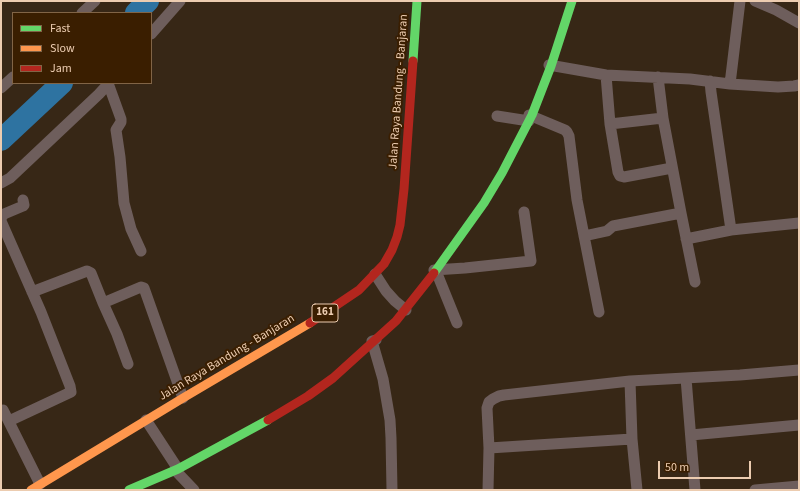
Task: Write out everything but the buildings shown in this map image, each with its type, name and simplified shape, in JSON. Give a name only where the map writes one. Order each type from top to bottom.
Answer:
[{"type":"street","points":[[83,12],[95,1]]},
{"type":"street","points":[[152,33],[180,1]]},
{"type":"street","name":"Jalan Raya Bandung - Banjaran","points":[[35,487],[313,321],[358,290],[384,264],[392,250],[400,225],[418,1]]},
{"type":"street","points":[[129,490],[178,469],[268,420],[308,396],[333,378],[376,340],[406,310],[436,271],[484,203],[502,173],[530,118],[551,66],[572,1]]},
{"type":"street","points":[[730,84],[740,1]]},
{"type":"street","points":[[754,1],[776,10],[799,23]]},
{"type":"street","points":[[551,66],[549,65],[606,75],[658,77],[778,87],[799,85]]},
{"type":"street","points":[[606,75],[610,124],[618,172],[620,176],[624,177],[672,168]]},
{"type":"street","points":[[658,77],[663,118],[672,168],[695,282]]},
{"type":"street","points":[[1,88],[12,78]]},
{"type":"street","points":[[710,81],[730,230]]},
{"type":"street","points":[[1,183],[10,178],[99,94],[107,84]]},
{"type":"street","points":[[108,84],[121,119],[116,130],[124,203],[131,229],[141,251]]},
{"type":"street","points":[[530,118],[529,115],[560,128],[567,132],[569,136],[577,200],[600,312]]},
{"type":"street","points":[[497,116],[530,118]]},
{"type":"street","points":[[610,124],[663,118]]},
{"type":"street","points":[[9,421],[71,392],[70,386],[1,218],[4,214],[24,205],[23,200]]},
{"type":"street","points":[[436,271],[434,270],[531,261],[524,212]]},
{"type":"street","points":[[584,236],[606,230],[613,226],[681,213]]},
{"type":"street","points":[[686,239],[757,226],[799,223]]},
{"type":"street","points":[[32,292],[87,271],[91,273],[128,364]]},
{"type":"street","points":[[436,271],[456,323]]},
{"type":"street","points":[[375,274],[386,291],[406,310]]},
{"type":"street","points":[[103,303],[141,286],[144,288],[183,398]]},
{"type":"street","points":[[376,340],[372,341],[383,378],[390,420],[392,490]]},
{"type":"street","points":[[488,490],[489,448],[487,408],[489,402],[493,399],[504,395],[630,381],[799,370]]},
{"type":"street","points":[[686,378],[694,490]]},
{"type":"street","points":[[630,381],[632,439],[637,490]]},
{"type":"street","points":[[3,410],[9,421],[35,487]]},
{"type":"street","points":[[146,420],[178,469]]},
{"type":"street","points":[[691,435],[799,425]]},
{"type":"street","points":[[489,448],[632,439]]},
{"type":"street","points":[[178,469],[175,470],[192,489]]},
{"type":"street","points":[[755,490],[799,486]]},
{"type":"waterway","points":[[137,12],[148,1]]},
{"type":"waterway","points":[[1,140],[61,84]]},
{"type":"traffic: fast","points":[[413,61],[417,1]]},
{"type":"traffic: fast","points":[[434,273],[484,203],[502,173],[532,115],[551,66],[572,1]]},
{"type":"traffic: fast","points":[[129,490],[178,469],[268,420]]},
{"type":"traffic: slow","points":[[31,490],[310,323]]},
{"type":"traffic: jam","points":[[310,323],[359,290],[384,264],[392,250],[400,225],[413,61]]},
{"type":"traffic: jam","points":[[268,420],[308,396],[333,378],[396,321],[434,273]]}]
